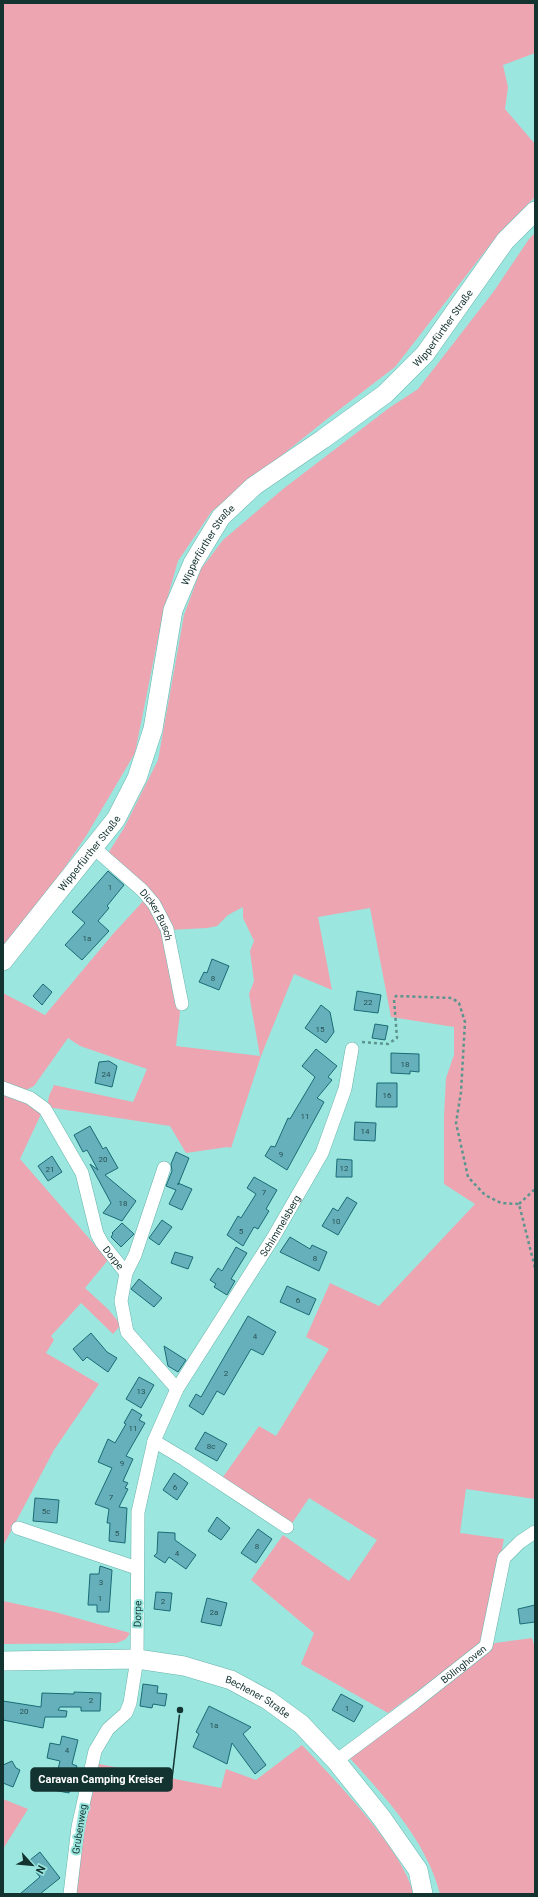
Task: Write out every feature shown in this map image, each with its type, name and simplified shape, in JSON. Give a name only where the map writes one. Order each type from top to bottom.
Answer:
[{"type":"main road","name":"Wipperfürther Straße","points":[[3,961],[116,819],[137,778],[153,729],[173,610],[193,563],[221,517],[254,486],[385,394],[425,354],[505,241],[535,211]]},
{"type":"main road","name":"Bechener Straße","points":[[3,1661],[136,1659],[184,1666],[231,1680],[268,1700],[301,1724],[336,1761],[381,1817],[418,1870],[422,1894]]},
{"type":"street","name":"Dicker Busch","points":[[94,848],[142,890],[154,904],[167,930],[182,1004]]},
{"type":"street","name":"Schimmelsberg","points":[[177,1389],[273,1238],[322,1153],[345,1090],[352,1049]]},
{"type":"street","name":"Dorpe","points":[[3,1088],[30,1098],[46,1109],[82,1173],[97,1234],[102,1243],[126,1273],[121,1301],[127,1332],[177,1389],[154,1441],[138,1512],[136,1659]]},
{"type":"street","points":[[126,1273],[135,1255],[164,1168]]},
{"type":"street","points":[[154,1441],[287,1527]]},
{"type":"street","points":[[18,1528],[138,1568]]},
{"type":"street","name":"Bölinghoven","points":[[336,1761],[415,1702],[486,1646],[504,1558],[520,1542],[535,1532]]},
{"type":"street","name":"Grubenweg","points":[[70,1894],[78,1829],[95,1751],[104,1734],[126,1713],[130,1704],[136,1659]]},
{"type":"path","points":[[352,1049],[358,1041],[373,1044],[388,1044],[397,1038],[394,999],[396,996],[452,998],[459,1003],[465,1022],[461,1092],[456,1123],[468,1177],[485,1194],[502,1203],[519,1204],[535,1189]]},
{"type":"path","points":[[519,1204],[535,1268]]},
{"type":"shaded area","points":[[3,3],[535,3],[535,53],[503,65],[508,87],[505,109],[535,144],[535,197],[500,232],[395,367],[212,511],[178,561],[163,613],[135,753],[86,836],[29,920],[3,950]]},
{"type":"shaded area","points":[[535,233],[535,1499],[466,1489],[460,1533],[504,1539],[483,1642],[388,1713],[301,1664],[314,1633],[251,1580],[283,1535],[349,1581],[377,1540],[309,1498],[291,1525],[223,1477],[259,1426],[276,1436],[329,1349],[306,1337],[330,1283],[379,1306],[475,1204],[444,1184],[444,1116],[446,1078],[454,1055],[454,1027],[391,1017],[370,908],[318,917],[332,990],[294,974],[261,1056],[231,1148],[228,1147],[186,1153],[170,1126],[47,1107],[49,1096],[54,1085],[133,1102],[147,1069],[80,1046],[68,1038],[34,1086],[26,1090],[3,1085],[3,993],[45,1015],[113,934],[146,898],[164,929],[180,1013],[176,1046],[260,1056],[249,994],[254,981],[250,951],[254,941],[243,918],[243,907],[228,915],[217,926],[169,930],[150,895],[107,855],[124,828],[158,760],[184,615],[201,569],[223,540],[283,489],[389,408],[418,389],[494,291],[529,239]]},
{"type":"shaded area","points":[[3,1090],[42,1112],[20,1159],[108,1260],[85,1288],[108,1309],[121,1325],[113,1334],[81,1303],[51,1336],[54,1340],[46,1353],[99,1384],[54,1450],[3,1546]]},
{"type":"shaded area","points":[[3,1601],[55,1612],[130,1633],[126,1639],[117,1643],[3,1644]]},
{"type":"shaded area","points":[[532,1638],[535,1648],[535,1894],[440,1894],[425,1855],[414,1836],[389,1802],[347,1755],[495,1643]]},
{"type":"shaded area","points":[[302,1745],[348,1795],[383,1837],[397,1858],[407,1877],[413,1894],[75,1894],[84,1830],[99,1764],[221,1788],[226,1769],[256,1780]]},
{"type":"shaded area","points":[[3,1799],[28,1809],[3,1849]]},
{"type":"building","points":[[108,871],[124,885],[107,906],[109,908],[98,921],[109,931],[82,960],[65,945],[85,923],[72,912]]},
{"type":"building","points":[[212,959],[229,966],[219,990],[199,982],[204,972],[207,973]]},
{"type":"building","points":[[43,984],[52,992],[42,1005],[33,996]]},
{"type":"building","points":[[357,991],[381,995],[378,1013],[354,1010]]},
{"type":"building","points":[[321,1005],[330,1012],[334,1032],[326,1043],[305,1028]]},
{"type":"building","points":[[375,1024],[388,1026],[385,1040],[372,1038]]},
{"type":"building","points":[[316,1049],[337,1066],[328,1077],[332,1080],[317,1098],[324,1102],[287,1170],[265,1156],[271,1146],[275,1147],[288,1118],[290,1119],[315,1077],[302,1066]]},
{"type":"building","points":[[391,1053],[419,1054],[419,1072],[410,1071],[410,1074],[391,1073]]},
{"type":"building","points":[[109,1061],[117,1066],[112,1087],[95,1083],[99,1062]]},
{"type":"building","points":[[377,1083],[397,1083],[397,1107],[376,1107]]},
{"type":"building","points":[[355,1122],[376,1123],[375,1141],[354,1140]]},
{"type":"building","points":[[90,1126],[103,1149],[106,1147],[118,1168],[105,1175],[136,1201],[122,1221],[103,1213],[111,1203],[90,1164],[98,1170],[87,1150],[83,1152],[74,1135]]},
{"type":"building","points":[[176,1152],[189,1158],[179,1183],[192,1189],[182,1210],[169,1204],[176,1190],[166,1186],[172,1171],[171,1164]]},
{"type":"building","points":[[52,1156],[62,1172],[48,1181],[38,1166]]},
{"type":"building","points":[[337,1159],[352,1160],[352,1177],[336,1177]]},
{"type":"building","points":[[254,1177],[277,1190],[266,1209],[269,1211],[258,1229],[254,1227],[243,1246],[227,1235],[238,1216],[241,1218],[256,1194],[247,1188]]},
{"type":"building","points":[[347,1197],[357,1203],[338,1235],[322,1226],[333,1208],[338,1211]]},
{"type":"building","points":[[162,1220],[172,1227],[159,1245],[149,1238]]},
{"type":"building","points":[[122,1223],[134,1234],[121,1247],[111,1237],[113,1234],[112,1233]]},
{"type":"building","points":[[290,1237],[310,1249],[312,1245],[327,1252],[319,1271],[280,1252]]},
{"type":"building","points":[[236,1247],[247,1253],[231,1279],[235,1281],[227,1295],[214,1287],[216,1284],[210,1280],[218,1268],[222,1271]]},
{"type":"building","points":[[175,1252],[193,1257],[188,1269],[171,1263]]},
{"type":"building","points":[[139,1279],[162,1298],[154,1307],[131,1289]]},
{"type":"building","points":[[287,1286],[316,1299],[309,1315],[280,1302]]},
{"type":"building","points":[[248,1316],[276,1332],[263,1355],[251,1349],[224,1395],[217,1391],[203,1415],[189,1406],[196,1394],[201,1397]]},
{"type":"building","points":[[91,1333],[107,1352],[117,1358],[108,1372],[87,1357],[83,1361],[73,1349]]},
{"type":"building","points":[[164,1346],[186,1360],[178,1372],[168,1366]]},
{"type":"building","points":[[139,1377],[154,1385],[141,1408],[126,1399]]},
{"type":"building","points":[[132,1409],[142,1415],[139,1420],[145,1423],[126,1456],[133,1459],[123,1481],[128,1483],[125,1488],[128,1489],[119,1507],[127,1508],[125,1543],[109,1541],[110,1523],[107,1523],[109,1509],[95,1504],[112,1468],[98,1462],[108,1439],[115,1443],[126,1424],[124,1423]]},
{"type":"building","points":[[205,1432],[227,1444],[217,1461],[195,1449]]},
{"type":"building","points":[[174,1473],[188,1483],[177,1500],[163,1490]]},
{"type":"building","points":[[35,1498],[59,1500],[57,1523],[33,1521]]},
{"type":"building","points":[[217,1517],[230,1528],[221,1540],[208,1531]]},
{"type":"building","points":[[258,1529],[272,1539],[256,1563],[241,1553]]},
{"type":"building","points":[[158,1532],[175,1533],[175,1540],[196,1555],[186,1569],[169,1557],[165,1563],[154,1556],[157,1553]]},
{"type":"building","points":[[100,1566],[112,1570],[109,1612],[97,1612],[97,1605],[88,1605],[90,1574],[99,1574]]},
{"type":"building","points":[[156,1592],[172,1593],[170,1611],[154,1609]]},
{"type":"building","points":[[207,1598],[227,1603],[221,1626],[201,1622]]},
{"type":"building","points":[[535,1605],[535,1622],[520,1624],[518,1609]]},
{"type":"building","points":[[143,1684],[158,1686],[157,1693],[167,1694],[165,1706],[153,1704],[152,1708],[140,1706]]},
{"type":"building","points":[[74,1692],[101,1693],[100,1711],[81,1711],[81,1707],[60,1707],[58,1710],[67,1711],[66,1717],[45,1717],[43,1728],[3,1720],[3,1701],[41,1707],[42,1693],[74,1694]]},
{"type":"building","points":[[341,1694],[363,1706],[354,1722],[332,1710]]},
{"type":"building","points":[[209,1706],[251,1727],[243,1734],[266,1765],[255,1774],[232,1743],[227,1764],[193,1747],[199,1734],[196,1732]]},
{"type":"building","points":[[62,1736],[78,1740],[72,1764],[77,1766],[69,1793],[53,1790],[60,1761],[47,1758],[50,1743],[60,1745]]},
{"type":"building","points":[[12,1761],[16,1768],[20,1770],[13,1787],[3,1783],[3,1765]]},
{"type":"building","points":[[40,1852],[60,1878],[40,1894],[20,1894],[40,1877],[35,1871],[37,1868],[30,1860]]},
{"type":"place","name":"Caravan Camping Kreiser","points":[[180,1710]]}]
